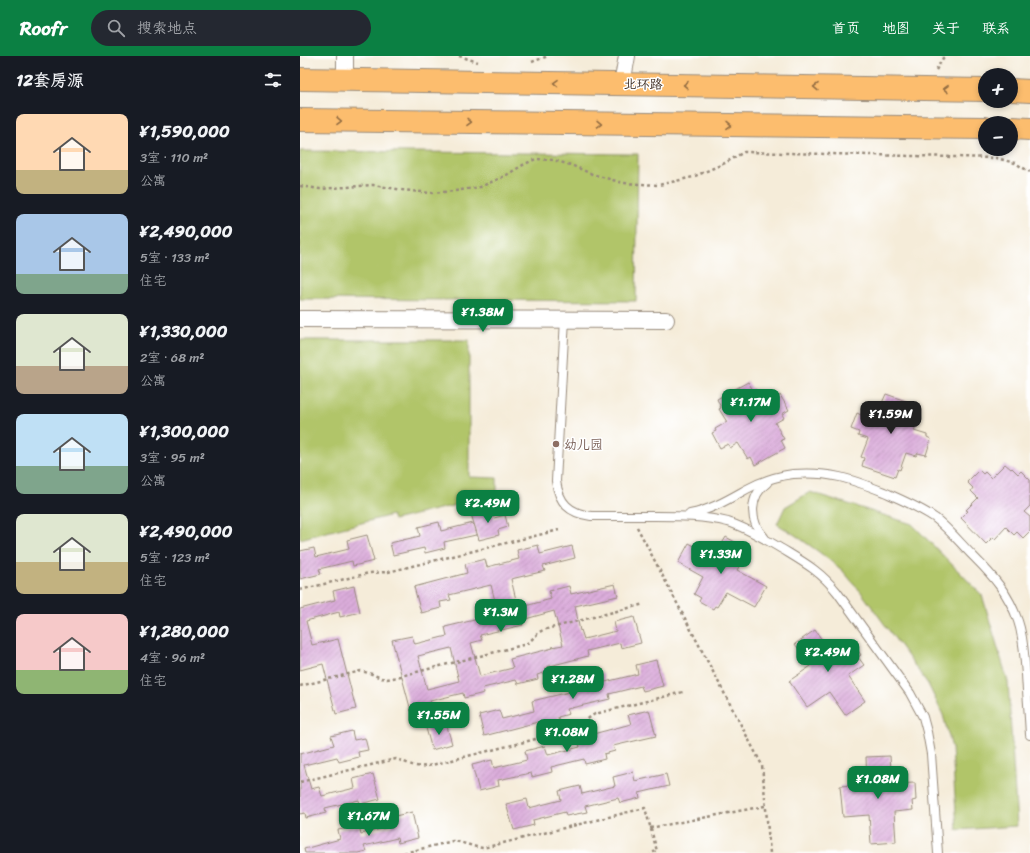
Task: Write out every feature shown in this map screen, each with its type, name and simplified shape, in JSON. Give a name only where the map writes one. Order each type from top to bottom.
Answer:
[{"type":"main road","name":"北环路","points":[[300,79],[978,90]]},
{"type":"main road","points":[[1018,90],[1030,91]]},
{"type":"main road","points":[[300,120],[978,128]]},
{"type":"main road","points":[[1018,128],[1030,129]]},
{"type":"street","points":[[345,56],[345,80]]},
{"type":"street","points":[[622,84],[626,56]]},
{"type":"street","points":[[300,318],[666,320]]},
{"type":"lane","points":[[565,319],[556,481],[558,491],[565,504],[571,510],[584,515],[671,516],[706,518],[729,523],[752,532],[807,563],[818,571],[838,592],[910,693],[922,718],[930,743],[938,853]]},
{"type":"lane","points":[[671,516],[706,510],[755,485],[779,477],[809,473],[846,478],[904,500],[926,512],[942,524],[998,583],[1006,595],[1017,620],[1024,648],[1030,734]]},
{"type":"lane","points":[[768,541],[760,533],[754,522],[752,511],[753,505],[757,493],[762,486],[779,477]]},
{"type":"path","points":[[300,186],[320,189],[373,185],[431,193],[456,191],[480,186],[505,176],[536,159],[553,160],[623,183],[659,185],[693,177],[725,163],[744,152],[996,158],[1015,163],[1030,172]]},
{"type":"path","points":[[632,516],[762,765],[770,853]]},
{"type":"path","points":[[300,590],[369,572],[388,572],[559,530]]},
{"type":"path","points":[[300,686],[361,671],[381,678],[393,678],[528,644],[538,633],[543,630],[644,604]]},
{"type":"path","points":[[300,782],[396,759],[413,766],[428,766],[576,729],[589,717],[595,714],[683,692]]},
{"type":"path","points":[[650,828],[765,806]]},
{"type":"path","points":[[404,853],[453,841],[483,848],[645,808],[657,851],[650,853]]},
{"type":"green space","points":[[300,151],[638,154],[636,301],[300,299]]},
{"type":"green space","points":[[300,340],[469,340],[469,477],[497,478],[497,495],[394,520],[392,515],[300,539]]},
{"type":"green space","points":[[810,492],[912,524],[982,595],[1008,682],[1017,826],[957,830],[952,748],[943,715],[928,684],[861,592],[842,570],[795,535],[777,524],[785,507]]},
{"type":"building","points":[[748,382],[753,390],[755,389],[763,402],[775,395],[776,397],[780,395],[789,410],[782,414],[784,418],[775,423],[784,439],[781,440],[785,448],[755,465],[751,457],[748,459],[738,443],[730,448],[728,444],[720,448],[712,433],[716,431],[715,429],[727,422],[719,409],[721,408],[717,399]]},
{"type":"building","points":[[886,394],[920,406],[916,415],[919,417],[914,431],[927,435],[927,437],[931,439],[926,455],[918,453],[916,456],[906,453],[900,470],[898,469],[895,477],[862,466],[864,458],[861,457],[868,439],[858,436],[859,432],[851,429],[857,413],[861,415],[862,412],[875,417],[880,403],[882,403]]},
{"type":"building","points":[[1005,464],[1018,474],[1021,471],[1030,480],[1030,506],[1024,512],[1030,517],[1030,531],[1023,538],[1017,532],[1014,535],[1006,527],[995,539],[993,537],[986,544],[961,518],[968,511],[966,510],[978,498],[971,491],[973,488],[967,482],[979,470],[983,474],[985,472],[991,478]]},
{"type":"building","points":[[492,509],[494,518],[505,515],[508,527],[498,530],[499,535],[479,540],[471,514]]},
{"type":"building","points":[[439,522],[441,531],[473,523],[476,535],[444,542],[445,548],[425,553],[424,548],[393,555],[390,543],[420,536],[418,527]]},
{"type":"building","points":[[367,535],[374,561],[353,566],[352,561],[319,569],[321,574],[300,579],[300,551],[314,548],[316,557],[349,549],[347,540]]},
{"type":"building","points":[[726,537],[742,546],[737,554],[744,558],[737,570],[766,586],[754,607],[726,592],[717,607],[715,606],[713,609],[699,601],[701,598],[694,594],[703,577],[678,563],[689,543],[714,557]]},
{"type":"building","points":[[538,545],[540,554],[572,546],[575,558],[543,566],[545,571],[511,579],[518,608],[551,599],[549,591],[569,586],[571,594],[615,584],[618,596],[575,606],[580,631],[581,630],[584,639],[616,631],[614,622],[634,617],[641,643],[621,648],[620,643],[587,651],[588,656],[546,667],[547,672],[537,675],[538,679],[518,684],[516,680],[483,688],[484,693],[464,698],[463,693],[430,701],[432,706],[411,711],[392,640],[412,636],[415,644],[447,636],[445,627],[498,613],[491,585],[449,595],[451,600],[440,602],[441,608],[421,613],[414,587],[467,573],[465,564],[485,559],[487,567],[519,559],[517,550]],"holes":[[[554,611],[563,645],[510,659],[513,668],[480,676],[471,643],[482,640],[480,635],[523,625],[522,620]],[[451,648],[459,681],[427,689],[418,656]]]},
{"type":"building","points":[[354,586],[360,612],[340,617],[339,612],[306,621],[312,645],[338,639],[356,709],[336,714],[323,664],[300,670],[300,609],[335,600],[333,591]]},
{"type":"building","points":[[815,630],[832,654],[851,640],[861,655],[858,657],[864,665],[848,676],[865,701],[845,715],[829,692],[807,707],[789,681],[811,666],[795,644]]},
{"type":"building","points":[[656,660],[663,686],[643,691],[641,686],[609,694],[610,699],[567,709],[569,714],[558,717],[559,722],[539,727],[538,722],[484,736],[479,715],[499,710],[502,719],[534,711],[532,701],[585,687],[583,678],[603,673],[605,682],[638,674],[636,665]]},
{"type":"building","points":[[649,710],[656,736],[613,746],[615,751],[604,754],[605,759],[585,764],[584,759],[551,767],[552,772],[532,777],[531,773],[498,780],[499,786],[479,791],[472,765],[492,760],[494,768],[527,760],[525,751],[545,746],[548,755],[580,747],[578,738],[631,724],[628,715]]},
{"type":"building","points":[[446,723],[452,744],[432,750],[426,728]]},
{"type":"building","points":[[352,731],[354,740],[365,738],[368,750],[358,752],[359,757],[339,762],[337,757],[304,765],[311,789],[319,787],[322,796],[355,788],[353,779],[373,774],[380,799],[360,804],[359,800],[325,808],[326,813],[306,818],[305,813],[300,814],[300,754],[334,745],[331,736]]},
{"type":"building","points":[[890,756],[892,784],[915,783],[916,800],[912,801],[913,810],[894,812],[896,842],[871,844],[869,815],[843,817],[840,786],[867,784],[866,757]]},
{"type":"building","points":[[633,772],[635,781],[666,774],[669,786],[639,793],[640,798],[620,803],[618,798],[585,806],[587,812],[566,816],[565,812],[533,820],[534,825],[514,830],[506,804],[527,799],[529,808],[561,800],[559,791],[580,786],[582,794],[615,786],[613,777]]},
{"type":"building","points":[[412,812],[418,838],[398,843],[397,838],[364,846],[366,851],[358,853],[305,853],[304,849],[340,839],[338,830],[359,826],[361,834],[393,826],[391,817]]},
{"type":"place","name":"幼儿园","points":[[556,444]]}]
